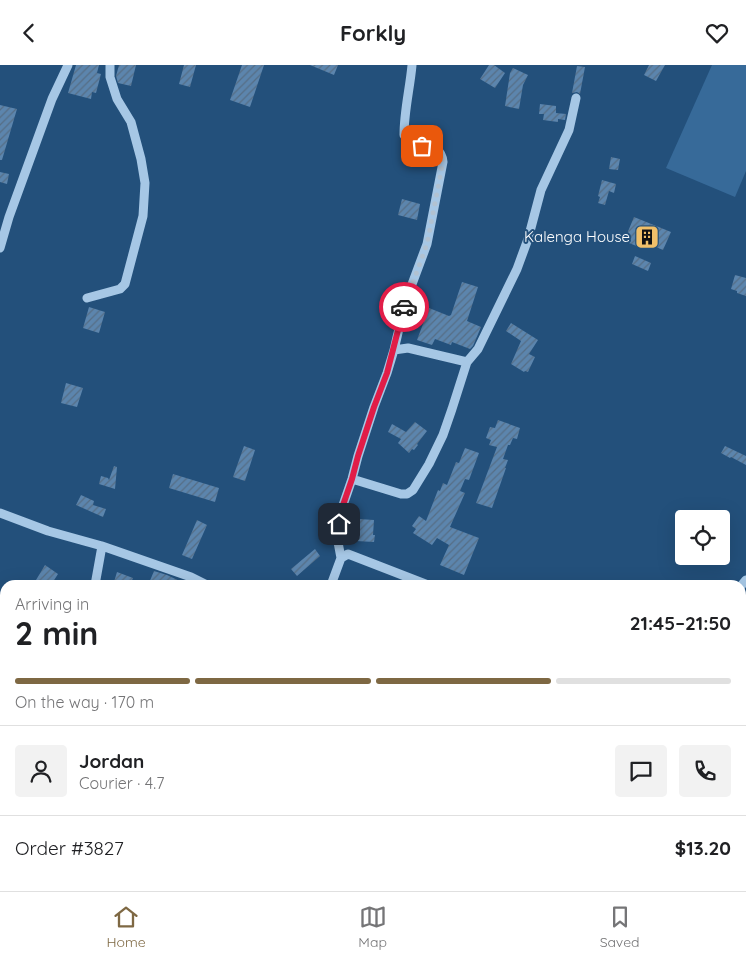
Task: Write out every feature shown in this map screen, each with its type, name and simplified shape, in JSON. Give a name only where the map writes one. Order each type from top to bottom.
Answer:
[{"type":"street","points":[[0,248],[52,99],[68,65]]},
{"type":"street","points":[[87,298],[120,289],[125,285],[143,216],[145,183],[141,159],[131,122],[117,99],[110,77],[110,65]]},
{"type":"street","points":[[333,580],[341,558],[337,537],[341,511],[374,407],[387,373],[405,303],[427,244],[443,162],[442,155],[437,150],[412,143],[404,135],[412,65]]},
{"type":"street","points":[[352,479],[407,495],[413,490],[429,465],[443,435],[467,362],[478,349],[517,269],[528,239],[541,190],[569,130],[576,98]]},
{"type":"street","points":[[394,350],[408,348],[467,362]]},
{"type":"street","points":[[0,513],[48,531],[102,546],[197,580]]},
{"type":"street","points":[[96,580],[102,546]]},
{"type":"street","points":[[341,558],[348,554],[415,580]]},
{"type":"shaded area","points":[[712,65],[746,65],[746,171],[735,197],[666,168]]},
{"type":"building","points":[[76,65],[99,65],[97,73],[101,74],[96,93],[92,92],[91,99],[68,93]]},
{"type":"building","points":[[119,65],[136,65],[131,86],[118,83],[116,76]]},
{"type":"building","points":[[184,65],[196,65],[190,87],[179,84]]},
{"type":"building","points":[[242,65],[264,65],[250,107],[230,100]]},
{"type":"building","points":[[310,65],[338,65],[334,75]]},
{"type":"building","points":[[489,65],[494,65],[505,73],[495,88],[480,79]]},
{"type":"building","points":[[649,65],[665,65],[656,81],[644,75]]},
{"type":"building","points":[[577,66],[585,67],[580,94],[577,92],[572,93]]},
{"type":"building","points":[[513,68],[528,75],[523,85],[519,109],[505,106],[510,73]]},
{"type":"building","points":[[540,104],[556,106],[556,113],[566,114],[565,120],[558,119],[558,122],[543,120],[544,114],[539,114]]},
{"type":"building","points":[[0,105],[17,109],[2,160],[0,160]]},
{"type":"building","points":[[611,157],[620,159],[618,170],[609,169]]},
{"type":"building","points":[[0,172],[9,174],[7,184],[0,182]]},
{"type":"building","points":[[602,180],[616,184],[614,193],[609,191],[605,205],[598,203]]},
{"type":"building","points":[[402,199],[420,204],[417,220],[398,215]]},
{"type":"building","name":"Kalenga House","points":[[634,217],[671,232],[663,250],[642,241],[639,247],[624,241]]},
{"type":"building","points":[[635,256],[651,263],[648,271],[632,264]]},
{"type":"building","points":[[735,275],[746,278],[746,296],[731,289]]},
{"type":"building","points":[[462,282],[478,287],[467,321],[481,327],[473,346],[470,349],[452,342],[451,345],[435,339],[432,345],[417,340],[429,308],[449,316],[451,315]]},
{"type":"building","points":[[89,307],[105,312],[99,333],[83,328]]},
{"type":"building","points":[[511,323],[538,340],[529,354],[535,357],[528,372],[524,372],[511,364],[521,341],[506,331]]},
{"type":"building","points":[[66,383],[83,388],[77,407],[61,403]]},
{"type":"building","points":[[498,420],[520,428],[517,439],[513,438],[510,445],[508,445],[503,459],[508,460],[492,508],[476,503],[497,447],[489,445],[491,440],[486,438],[490,427],[495,428]]},
{"type":"building","points":[[415,422],[427,431],[414,450],[412,449],[409,453],[398,443],[401,439],[388,432],[392,424],[406,432]]},
{"type":"building","points":[[244,446],[255,450],[245,481],[233,477]]},
{"type":"building","points":[[725,446],[746,456],[746,465],[721,453]]},
{"type":"building","points":[[465,448],[479,453],[469,480],[465,479],[460,491],[465,493],[450,527],[479,538],[464,575],[440,565],[449,545],[437,538],[432,545],[413,533],[416,529],[412,526],[419,516],[426,521],[438,490],[440,491],[443,483],[447,485],[456,462],[459,463]]},
{"type":"building","points":[[114,466],[117,467],[115,489],[99,484],[101,476],[109,480]]},
{"type":"building","points":[[173,474],[219,488],[215,502],[169,488]]},
{"type":"building","points":[[81,495],[94,501],[93,505],[106,509],[103,517],[76,505]]},
{"type":"building","points":[[359,519],[374,520],[374,542],[356,541]]},
{"type":"building","points":[[197,520],[207,525],[192,559],[182,555]]},
{"type":"building","points":[[315,549],[320,556],[297,576],[291,569]]},
{"type":"building","points":[[45,565],[58,574],[54,580],[36,580]]},
{"type":"building","points":[[154,571],[178,580],[150,580]]},
{"type":"building","points":[[117,572],[133,578],[132,580],[115,580]]},
{"type":"way so far","points":[[404,307],[427,244],[443,162],[442,155],[437,150],[422,146]]},
{"type":"place","name":"Kalenga House","points":[[647,237]]},
{"type":"route","points":[[339,524],[341,511],[358,456],[394,350],[404,307]]}]
